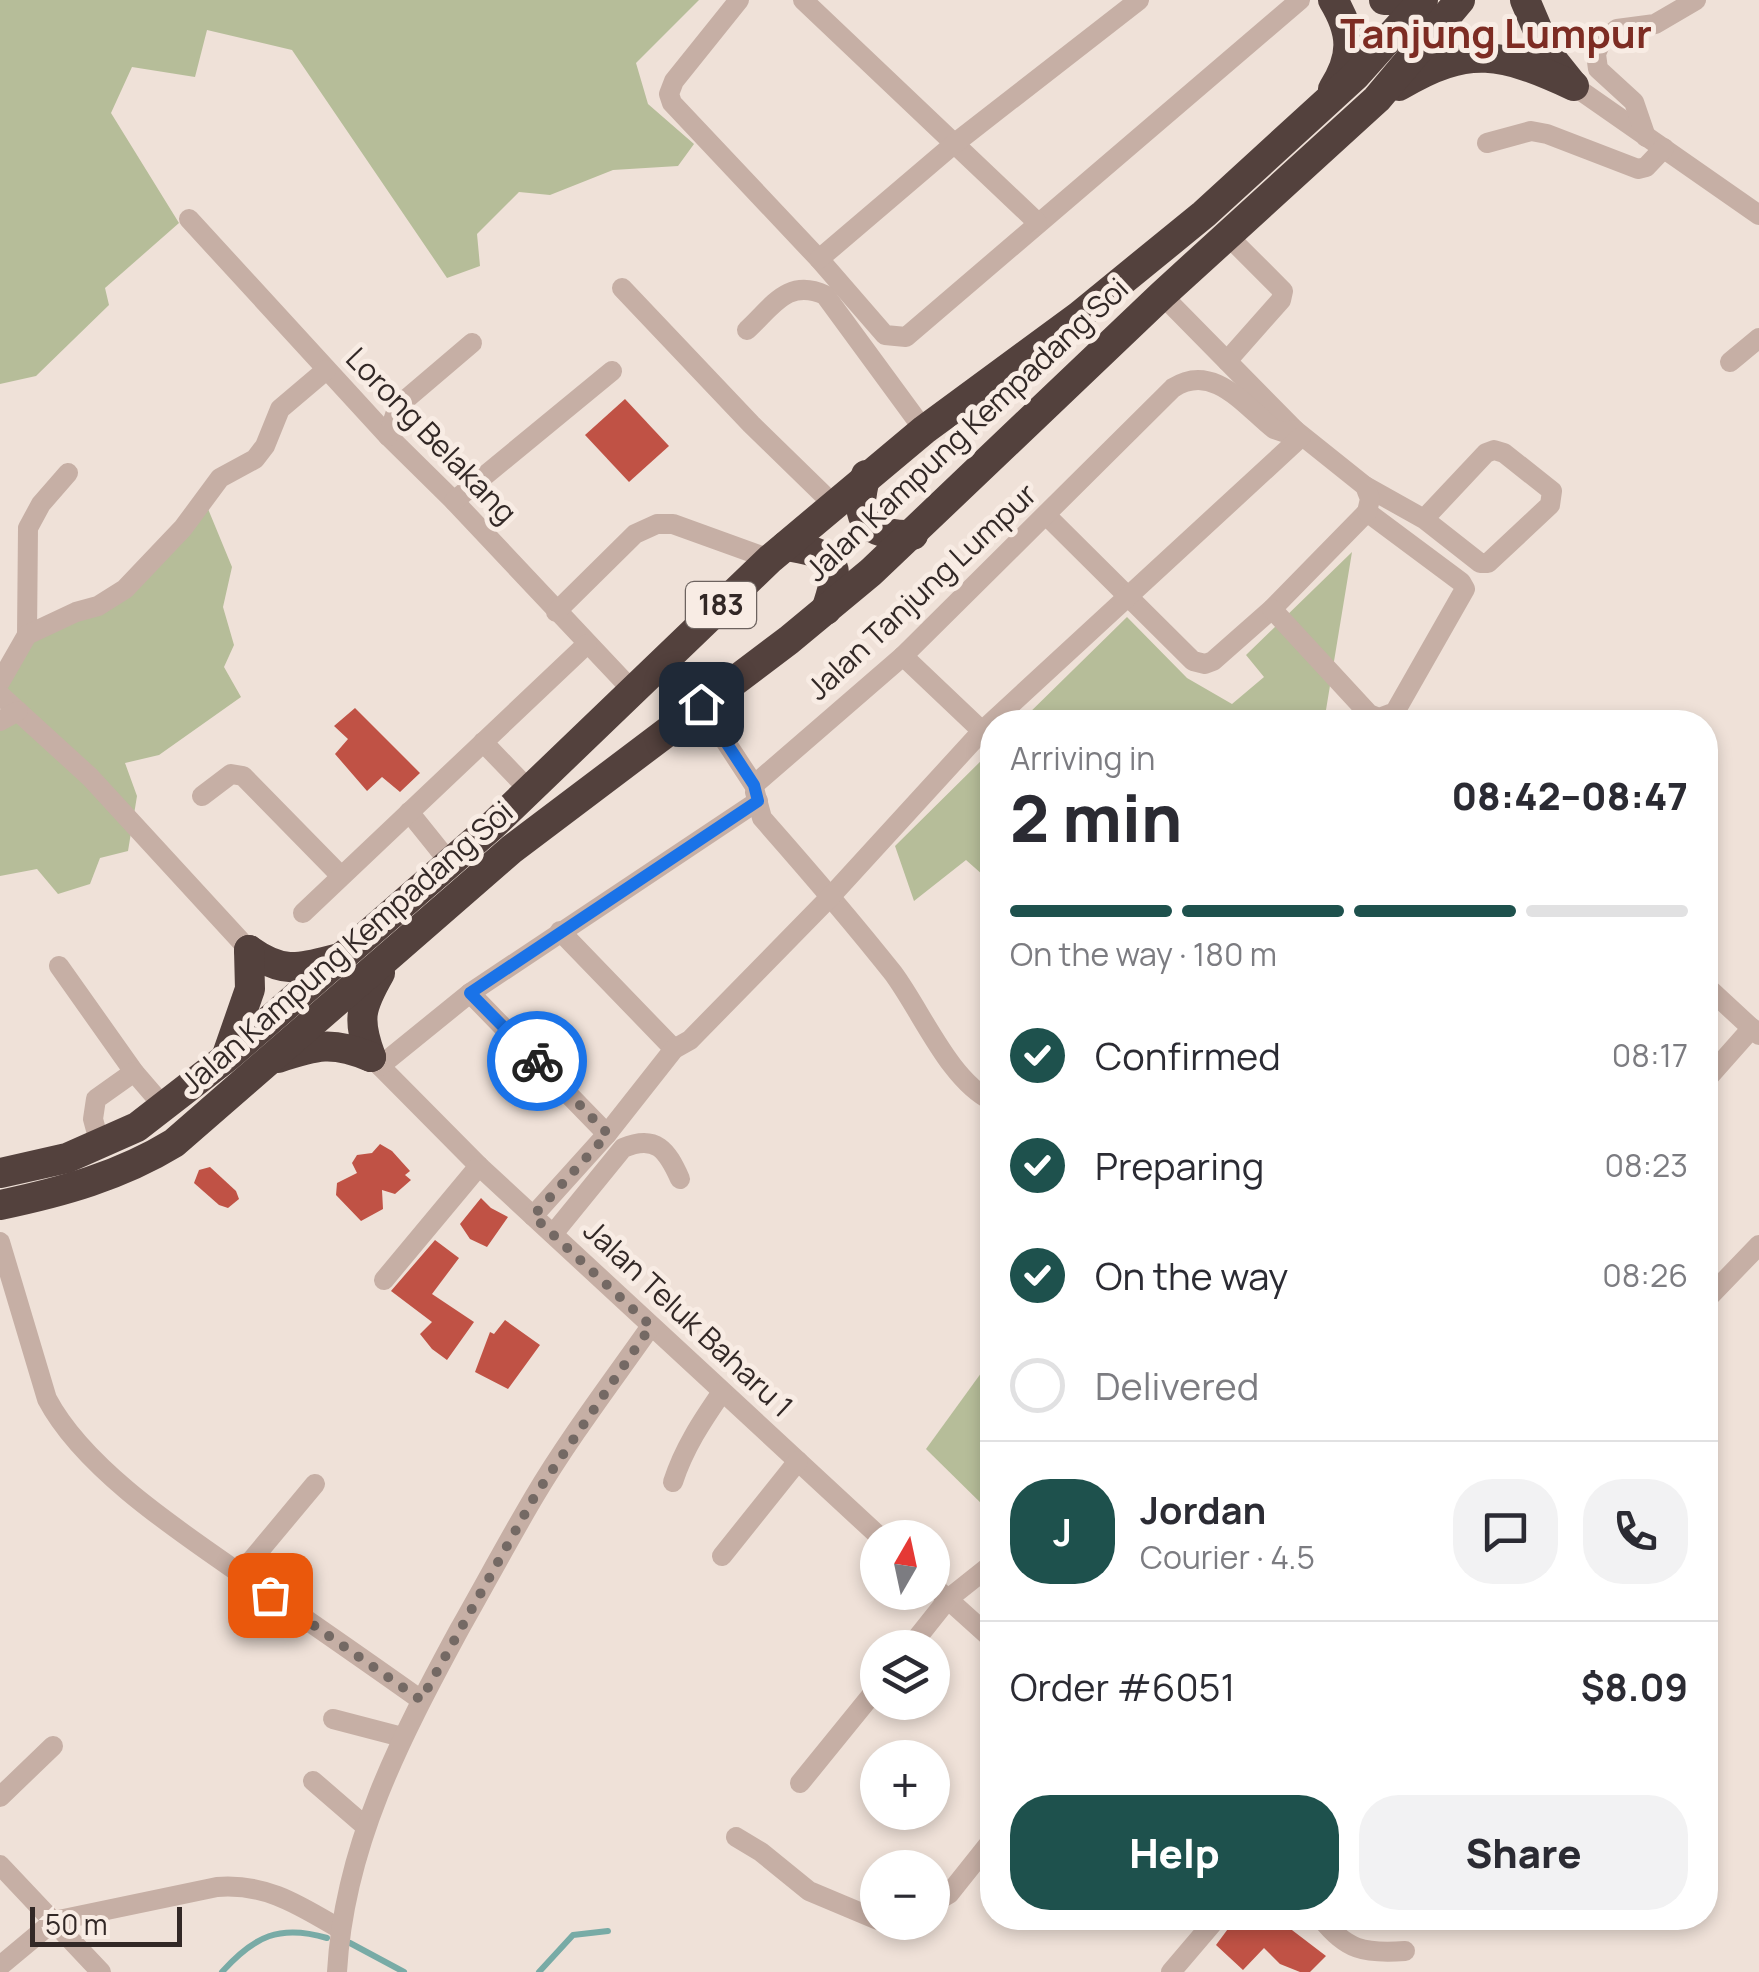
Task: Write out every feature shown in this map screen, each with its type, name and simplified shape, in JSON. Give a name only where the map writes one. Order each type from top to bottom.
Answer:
[{"type":"highway","points":[[1321,108],[1347,67],[1350,43],[1343,16],[1333,0]]},
{"type":"highway","points":[[1384,0],[1398,0]]},
{"type":"highway","name":"Jalan Kampung Kempadang Soi","points":[[0,1173],[67,1158],[137,1127],[226,1058],[530,791],[832,504],[1132,275],[1204,214],[1355,76],[1423,0]]},
{"type":"highway","name":"Jalan Kampung Kempadang Soi","points":[[0,1205],[97,1181],[147,1160],[174,1142],[512,849],[826,610],[913,535],[1162,295],[1377,99],[1460,0]]},
{"type":"highway","points":[[1525,0],[1548,54],[1574,86]]},
{"type":"highway","points":[[1377,99],[1446,61],[1471,57],[1504,59],[1574,86]]},
{"type":"highway","points":[[866,476],[859,507],[867,525],[885,534],[913,535]]},
{"type":"highway","points":[[778,552],[818,552],[831,560],[836,575],[826,610]]},
{"type":"highway","points":[[249,950],[281,968],[344,957]]},
{"type":"highway","points":[[226,1058],[250,989],[249,950]]},
{"type":"highway","points":[[375,1062],[362,1033],[360,1017],[363,1004],[392,953]]},
{"type":"highway","points":[[269,1061],[326,1044],[345,1047],[375,1062]]},
{"type":"street","points":[[740,0],[674,81],[672,103],[884,335],[906,337],[1300,0]]},
{"type":"street","points":[[803,0],[1037,222]]},
{"type":"street","points":[[819,260],[954,144],[1140,0]]},
{"type":"street","points":[[1487,142],[1531,131],[1638,169],[1646,167],[1655,142],[1634,102],[1598,68],[1596,54],[1601,42],[1617,29],[1655,24],[1696,0]]},
{"type":"street","points":[[1574,86],[1759,215]]},
{"type":"street","name":"Lorong Belakang","points":[[189,219],[388,436],[634,691]]},
{"type":"street","points":[[1227,235],[1283,291],[1281,300],[1227,362]]},
{"type":"street","points":[[746,330],[792,290],[807,287],[825,295],[924,430]]},
{"type":"street","points":[[622,288],[832,504]]},
{"type":"street","points":[[1162,295],[1298,433],[1364,486],[1424,519],[1474,559],[1488,563],[1550,505],[1552,492],[1504,453],[1494,450],[1486,453],[1424,519]]},
{"type":"street","points":[[1730,362],[1759,338]]},
{"type":"street","points":[[388,436],[398,406],[472,343]]},
{"type":"street","points":[[27,635],[98,606],[125,589],[183,528],[220,478],[255,459],[265,446],[280,409],[326,370]]},
{"type":"street","points":[[454,501],[612,371]]},
{"type":"street","name":"Jalan Tanjung Lumpur","points":[[375,1062],[756,793],[903,656],[1173,388],[1200,377],[1216,382],[1274,429],[1298,433]]},
{"type":"street","points":[[1005,710],[1298,433]]},
{"type":"street","points":[[0,682],[27,635],[28,528],[41,504],[68,473]]},
{"type":"street","points":[[1047,516],[1194,661],[1205,664],[1214,661],[1272,609],[1367,512],[1370,499],[1364,486]]},
{"type":"street","points":[[1367,512],[1461,582],[1464,590],[1395,710]]},
{"type":"street","points":[[556,612],[635,534],[657,524],[673,524],[778,552]]},
{"type":"street","points":[[1272,609],[1366,710]]},
{"type":"street","points":[[303,913],[586,644]]},
{"type":"street","points":[[903,656],[980,729]]},
{"type":"street","points":[[0,695],[9,716],[90,776],[249,950]]},
{"type":"street","points":[[701,704],[756,793],[762,818],[896,977],[955,1068],[980,1095]]},
{"type":"street","points":[[533,1216],[608,1134],[674,1049],[690,1040],[830,896],[980,733]]},
{"type":"street","points":[[483,742],[530,791]]},
{"type":"street","points":[[202,796],[231,774],[243,776],[342,876]]},
{"type":"street","points":[[409,812],[450,863]]},
{"type":"street","points":[[560,931],[674,1049]]},
{"type":"street","points":[[59,966],[134,1072],[165,1108]]},
{"type":"street","points":[[470,993],[608,1134]]},
{"type":"street","points":[[1718,997],[1755,1032],[1718,1068]]},
{"type":"street","name":"Jalan Teluk Baharu 1","points":[[375,1062],[479,1166],[862,1520]]},
{"type":"street","points":[[100,1145],[93,1119],[96,1098],[134,1072]]},
{"type":"street","points":[[552,1234],[623,1148],[636,1142],[650,1142],[662,1149],[680,1178]]},
{"type":"street","points":[[384,1280],[479,1166]]},
{"type":"street","points":[[0,1242],[47,1399],[58,1419],[82,1446],[166,1522],[421,1700]]},
{"type":"street","points":[[1718,1287],[1759,1244]]},
{"type":"street","points":[[337,1972],[350,1874],[402,1737],[536,1494],[651,1326]]},
{"type":"street","points":[[673,1482],[697,1428],[722,1392]]},
{"type":"street","points":[[722,1556],[798,1460]]},
{"type":"street","points":[[240,1574],[315,1484]]},
{"type":"street","points":[[950,1587],[980,1570]]},
{"type":"street","points":[[950,1601],[980,1628]]},
{"type":"street","points":[[800,1784],[860,1709]]},
{"type":"street","points":[[333,1720],[402,1737]]},
{"type":"street","points":[[0,1797],[53,1746]]},
{"type":"street","points":[[313,1781],[366,1826]]},
{"type":"street","points":[[736,1838],[762,1852],[809,1890],[860,1912]]},
{"type":"street","points":[[950,1892],[980,1855]]},
{"type":"street","points":[[0,1865],[101,1972]]},
{"type":"street","points":[[0,1966],[54,1921],[217,1887],[243,1885],[267,1890],[340,1929]]},
{"type":"street","points":[[1171,1972],[1195,1930]]},
{"type":"street","points":[[1330,1930],[1353,1948],[1382,1953],[1405,1951]]},
{"type":"green space","points":[[0,0],[699,0],[636,63],[648,104],[694,144],[678,166],[613,170],[550,195],[519,192],[477,234],[480,266],[447,278],[292,50],[207,30],[195,77],[132,67],[111,113],[179,223],[105,288],[109,305],[36,376],[0,384]]},
{"type":"green space","points":[[206,504],[232,567],[223,607],[234,645],[224,667],[241,697],[159,755],[125,763],[137,796],[128,851],[100,858],[90,884],[58,894],[37,869],[0,876],[0,728],[6,688],[33,639],[110,608]]},
{"type":"green space","points":[[1352,552],[1326,710],[1032,710],[1127,617],[1187,678],[1232,704],[1264,677],[1246,655]]},
{"type":"green space","points":[[980,762],[980,872],[966,860],[914,901],[895,846]]},
{"type":"green space","points":[[980,1375],[980,1502],[926,1449]]},
{"type":"building","points":[[625,399],[669,446],[629,482],[585,435]]},
{"type":"building","points":[[355,708],[420,773],[400,792],[382,777],[367,791],[335,754],[348,739],[334,726]]},
{"type":"building","points":[[380,1144],[410,1171],[405,1175],[411,1180],[395,1194],[382,1190],[383,1209],[361,1221],[336,1195],[337,1183],[357,1173],[352,1163],[357,1155],[372,1153]]},
{"type":"building","points":[[210,1167],[236,1191],[239,1199],[228,1208],[194,1183],[199,1170]]},
{"type":"building","points":[[481,1198],[508,1217],[487,1247],[470,1239],[460,1224]]},
{"type":"building","points":[[435,1240],[459,1258],[432,1294],[474,1322],[447,1360],[420,1334],[432,1322],[391,1291]]},
{"type":"building","points":[[505,1320],[540,1345],[508,1389],[475,1372],[490,1332],[494,1334]]},
{"type":"building","points":[[1227,1930],[1292,1930],[1326,1956],[1310,1972],[1300,1972],[1280,1964],[1264,1948],[1243,1970],[1216,1945]]},
{"type":"waterway","points":[[539,1972],[573,1935],[608,1931]]},
{"type":"waterway","points":[[222,1972],[245,1950],[269,1936],[295,1932],[327,1938]]},
{"type":"waterway","points":[[350,1943],[404,1972]]},
{"type":"way so far","points":[[270,1595],[421,1700],[536,1494],[651,1326],[533,1216],[608,1134],[537,1061]]},
{"type":"district","name":"Tanjung Lumpur","points":[[1496,34]]},
{"type":"route","points":[[537,1061],[470,993],[758,801],[754,785],[701,704]]}]
